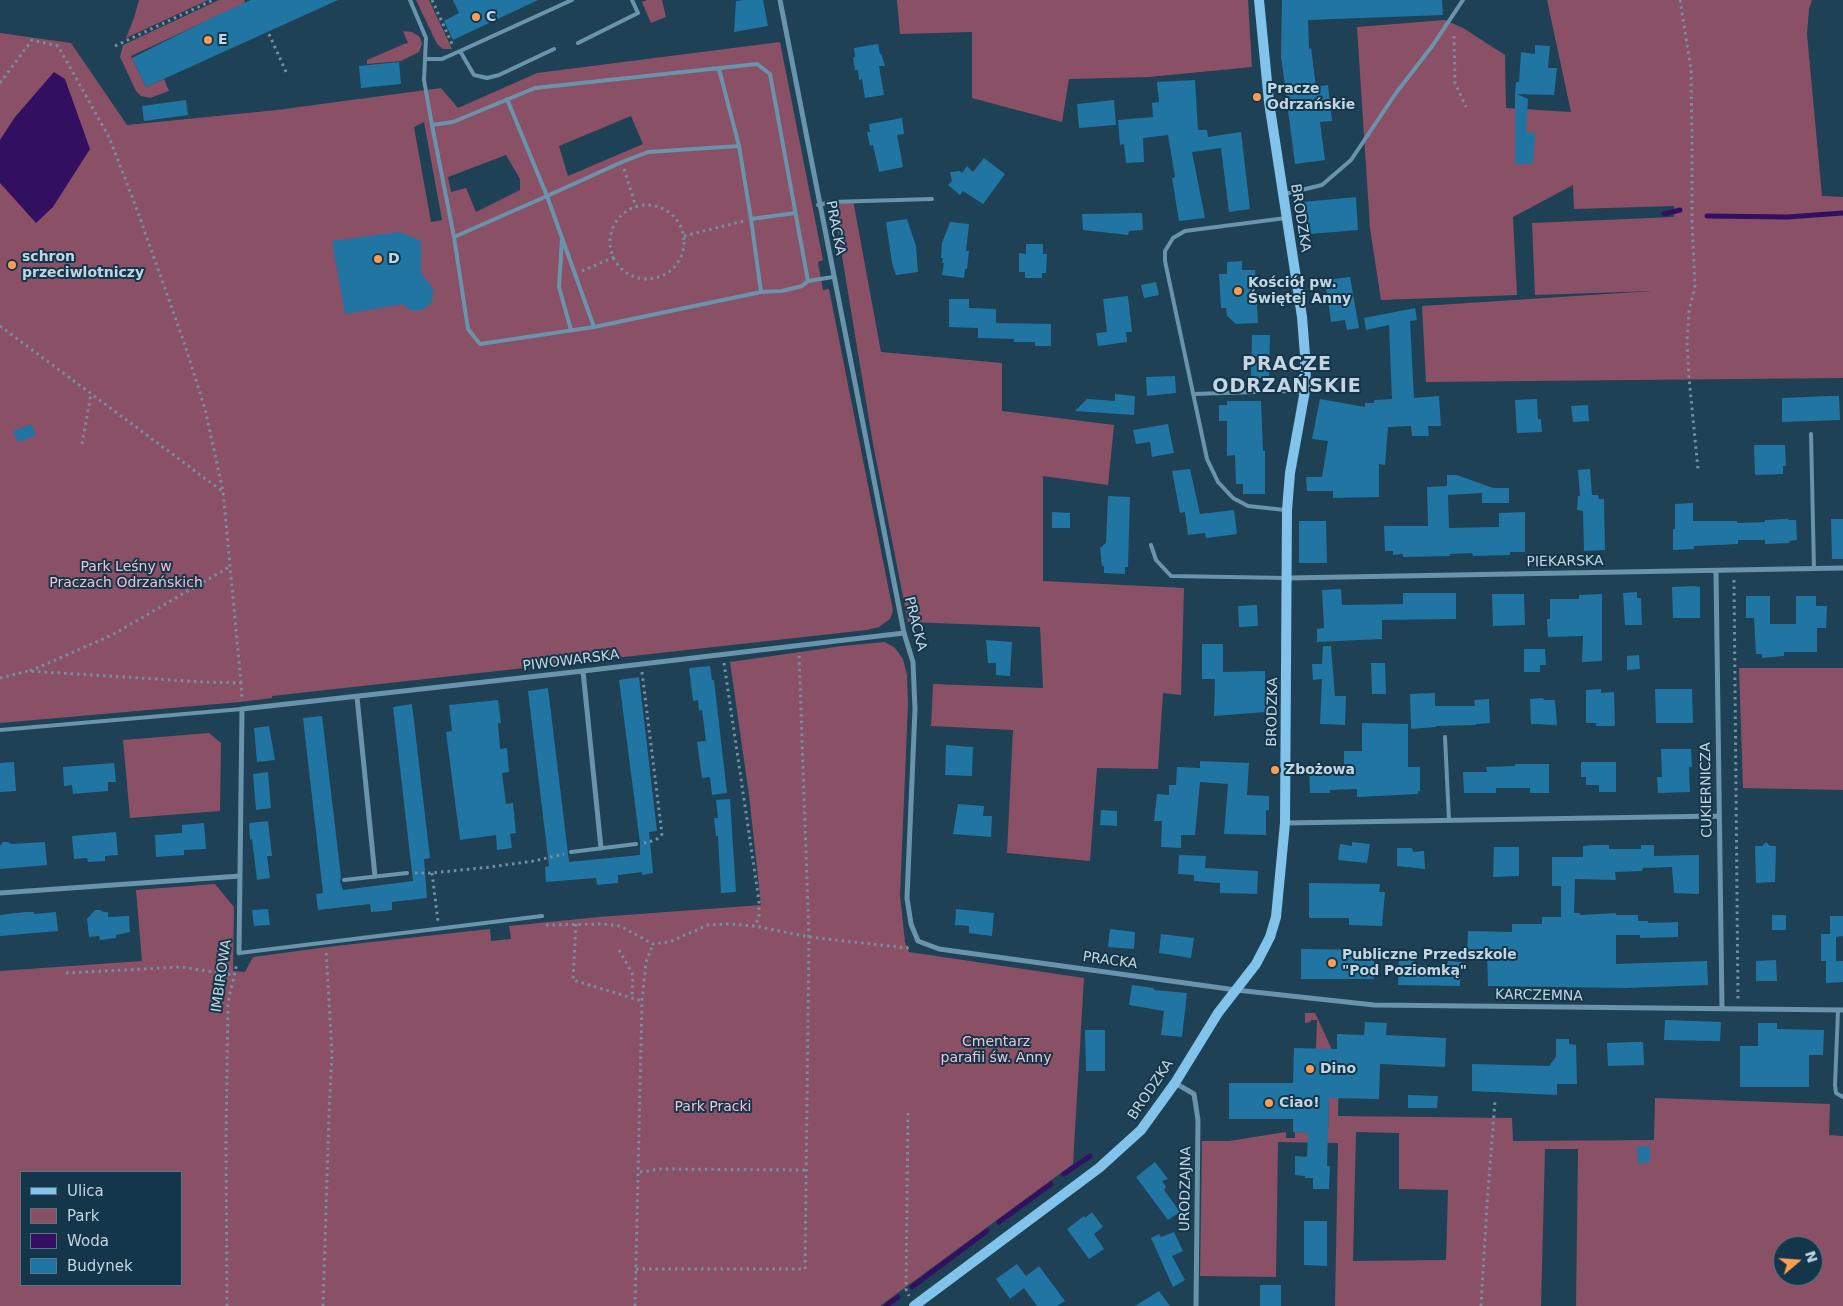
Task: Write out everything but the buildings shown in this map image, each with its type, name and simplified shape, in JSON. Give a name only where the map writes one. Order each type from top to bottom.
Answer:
[{"type":"street","name":"PRACKA","points":[[780,0],[818,204],[904,633],[913,662],[915,702],[907,898],[911,924],[918,941],[939,949],[1236,990]]},
{"type":"street","name":"BRODZKA","points":[[915,1305],[1012,1234],[1122,1149],[1141,1130],[1175,1082],[1218,1013],[1248,976],[1263,952],[1276,918],[1285,823],[1288,510],[1290,473],[1305,393],[1305,355],[1302,317],[1265,74],[1259,0]]},
{"type":"street","name":"PIEKARSKA","points":[[1288,578],[1843,568]]},
{"type":"street","name":"CUKIERNICZA","points":[[1716,571],[1722,1009]]},
{"type":"street","name":"PIWOWARSKA","points":[[242,709],[904,633]]},
{"type":"street","points":[[583,671],[601,848]]},
{"type":"street","points":[[358,697],[375,876]]},
{"type":"street","name":"IMBIROWA","points":[[239,953],[242,709]]},
{"type":"street","points":[[1285,823],[1718,816]]},
{"type":"street","points":[[0,893],[240,876]]},
{"type":"street","name":"KARCZEMNA","points":[[1236,990],[1374,1005],[1840,1010]]},
{"type":"street","name":"URODZAJNA","points":[[1175,1082],[1194,1094],[1198,1120],[1196,1306]]},
{"type":"lane","points":[[410,0],[426,38],[424,80],[454,237],[468,329],[480,344],[594,327],[761,292],[782,291],[802,286],[808,281],[833,277]]},
{"type":"lane","points":[[425,59],[442,59],[572,0]]},
{"type":"lane","points":[[578,43],[638,14],[632,0]]},
{"type":"lane","points":[[1283,194],[1322,185],[1352,160],[1396,93],[1433,45],[1462,0]]},
{"type":"lane","points":[[459,50],[474,75],[487,78],[498,75],[554,49]]},
{"type":"lane","points":[[432,125],[454,122],[535,88],[757,64],[770,74],[808,281]]},
{"type":"lane","points":[[719,69],[739,146],[761,292]]},
{"type":"lane","points":[[507,99],[548,196],[594,327]]},
{"type":"lane","points":[[454,237],[648,152],[739,146]]},
{"type":"lane","points":[[818,204],[932,199]]},
{"type":"lane","points":[[751,219],[795,212]]},
{"type":"lane","points":[[1286,218],[1186,231],[1173,238],[1165,251],[1165,261],[1207,459],[1218,482],[1233,498],[1248,506],[1288,510]]},
{"type":"lane","points":[[562,235],[558,287],[571,330]]},
{"type":"lane","points":[[1193,394],[1288,391],[1305,393]]},
{"type":"lane","points":[[1811,434],[1814,569]]},
{"type":"lane","points":[[1151,545],[1156,560],[1171,576],[1288,578]]},
{"type":"lane","points":[[0,730],[242,709]]},
{"type":"lane","points":[[1445,737],[1449,820]]},
{"type":"lane","points":[[571,852],[636,844]]},
{"type":"lane","points":[[344,880],[407,873]]},
{"type":"lane","points":[[239,953],[542,916]]},
{"type":"lane","points":[[1840,1010],[1836,1093],[1843,1097]]},
{"type":"path","points":[[116,46],[213,0]]},
{"type":"path","points":[[432,0],[454,48],[459,50]]},
{"type":"path","points":[[1680,0],[1690,69],[1692,222],[1695,286],[1689,311],[1688,378],[1698,468]]},
{"type":"path","points":[[269,34],[288,74]]},
{"type":"path","points":[[1454,36],[1455,83],[1466,107]]},
{"type":"path","points":[[0,83],[32,40],[58,46],[110,137],[186,348],[205,409],[223,491],[242,683],[242,709]]},
{"type":"path","points":[[622,162],[636,207]]},
{"type":"path","points":[[648,205],[660,207],[672,214],[684,236],[683,251],[677,264],[665,274],[651,279],[636,277],[623,270],[614,258],[610,242],[613,227],[622,214],[636,207],[648,205]]},
{"type":"path","points":[[684,236],[751,219]]},
{"type":"path","points":[[576,274],[614,258]]},
{"type":"path","points":[[0,326],[223,491]]},
{"type":"path","points":[[82,444],[91,394]]},
{"type":"path","points":[[0,678],[28,671],[112,635],[231,566]]},
{"type":"path","points":[[1734,571],[1738,1000]]},
{"type":"path","points":[[636,1269],[805,1269],[810,937],[798,645]]},
{"type":"path","points":[[723,653],[759,901],[759,917],[754,926]]},
{"type":"path","points":[[636,844],[656,840],[662,834],[641,663]]},
{"type":"path","points":[[28,671],[242,683]]},
{"type":"path","points":[[407,873],[432,873],[534,861],[571,852]]},
{"type":"path","points":[[432,873],[439,929]]},
{"type":"path","points":[[535,918],[544,925],[604,924],[620,926],[653,944],[668,942],[708,925],[730,924],[754,926],[810,937],[907,948],[918,941]]},
{"type":"path","points":[[576,924],[573,980],[642,1001]]},
{"type":"path","points":[[323,1306],[328,1115],[332,1054],[329,980],[325,942]]},
{"type":"path","points":[[636,1306],[642,1001],[646,962],[653,944]]},
{"type":"path","points":[[619,950],[633,975],[632,998]]},
{"type":"path","name":"IMBIROWA","points":[[228,1306],[228,1002],[239,953]]},
{"type":"path","points":[[66,973],[181,967],[234,975]]},
{"type":"path","points":[[1481,1306],[1496,1101]]},
{"type":"path","points":[[908,1113],[906,1289],[915,1305]]},
{"type":"path","points":[[640,1172],[660,1169],[807,1170]]},
{"type":"green space","points":[[139,0],[208,0],[126,38]]},
{"type":"green space","points":[[219,0],[244,0],[245,3],[131,56],[146,87],[164,79],[169,91],[150,98],[141,96],[136,91],[120,57],[123,45]]},
{"type":"green space","points":[[416,0],[429,0],[452,49],[443,49],[437,44]]},
{"type":"green space","points":[[662,0],[666,17],[651,23],[642,2]]},
{"type":"green space","points":[[897,0],[1248,0],[1252,67],[1149,77],[1069,79],[1062,122],[972,98],[972,32],[900,34]]},
{"type":"green space","points":[[1547,0],[1812,0],[1809,9],[1807,34],[1822,196],[1843,197],[1843,378],[1426,382],[1422,306],[1652,291],[1535,295],[1532,223],[1674,217],[1674,206],[1574,209],[1573,185],[1513,217],[1517,295],[1381,300],[1370,228],[1357,27],[1445,20],[1463,28],[1505,55],[1506,108],[1571,112]]},
{"type":"green space","points":[[403,31],[412,32],[420,37],[422,44],[419,52],[401,61],[367,64],[367,60],[408,43]]},
{"type":"green space","name":"Park Leśny w Praczach Odrzańskich","points":[[0,33],[71,43],[127,125],[277,110],[441,88],[458,108],[537,73],[780,42],[823,260],[818,262],[823,290],[829,289],[893,611],[890,619],[879,627],[867,630],[272,696],[272,698],[240,702],[0,723]],"holes":[[[631,116],[643,144],[568,176],[559,146]],[[424,122],[442,220],[431,222],[414,127]],[[506,155],[520,179],[520,190],[476,212],[466,188],[451,192],[448,177]]]},
{"type":"green space","points":[[853,200],[881,352],[1002,363],[1002,411],[1114,425],[1108,485],[1043,476],[1043,581],[1184,588],[1181,695],[1163,693],[1158,769],[1097,768],[1090,861],[1007,853],[1013,730],[931,726],[933,684],[1043,688],[1040,627],[908,622],[873,444],[838,232],[836,204]]},
{"type":"green space","name":"Park Pracki","points":[[885,642],[895,648],[903,659],[907,675],[908,705],[900,895],[905,942],[909,952],[1084,978],[1073,1164],[880,1306],[0,1306],[0,971],[142,961],[136,890],[215,884],[234,907],[233,971],[245,972],[253,957],[335,946],[490,929],[491,941],[511,939],[509,926],[761,905],[749,795],[730,662],[842,646]]},
{"type":"green space","points":[[1739,668],[1843,668],[1843,790],[1743,788]]},
{"type":"green space","points":[[209,733],[221,743],[220,811],[130,818],[123,740]]},
{"type":"green space","points":[[1305,1013],[1315,1013],[1339,1065],[1338,1116],[1512,1118],[1513,1141],[1654,1140],[1655,1098],[1830,1104],[1829,1135],[1843,1136],[1843,1306],[1576,1306],[1578,1149],[1545,1149],[1541,1306],[1335,1306],[1338,1143],[1278,1142],[1276,1277],[1200,1276],[1202,1141],[1229,1141],[1286,1132],[1286,1138],[1295,1138],[1295,1132],[1328,1133],[1329,1063],[1316,1049],[1317,1020],[1311,1020],[1305,1023]],"holes":[[[1356,1132],[1399,1133],[1399,1189],[1448,1190],[1446,1260],[1353,1261]]]},
{"type":"water","points":[[54,72],[65,79],[90,149],[53,207],[36,223],[0,183],[0,140],[15,117]]},
{"type":"waterway","points":[[1664,214],[1680,210]]},
{"type":"waterway","points":[[1707,216],[1787,217],[1843,213]]},
{"type":"waterway","points":[[1064,1174],[1090,1156]]},
{"type":"waterway","points":[[999,1222],[1051,1184]]},
{"type":"waterway","points":[[912,1287],[987,1231]]},
{"type":"waterway","points":[[886,1306],[898,1297]]},
{"type":"place","name":"C","points":[[476,17]]},
{"type":"place","name":"E","points":[[208,40]]},
{"type":"place","name":"Pracze Odrzańskie","points":[[1257,97]]},
{"type":"place","name":"D","points":[[378,259]]},
{"type":"place","name":"schron przeciwlotniczy","points":[[12,265]]},
{"type":"place","name":"Kościół pw. Świętej Anny","points":[[1238,291]]},
{"type":"place","name":"Zbożowa","points":[[1275,770]]},
{"type":"place","name":"Publiczne Przedszkole \"Pod Poziomką\"","points":[[1332,963]]},
{"type":"place","name":"Dino","points":[[1310,1069]]},
{"type":"place","name":"Ciao!","points":[[1269,1103]]},
{"type":"district","name":"PRACZE ODRZAŃSKIE","points":[[1287,376]]},
{"type":"park label","name":"Cmentarz parafii św. Anny","points":[[996,1050]]}]
